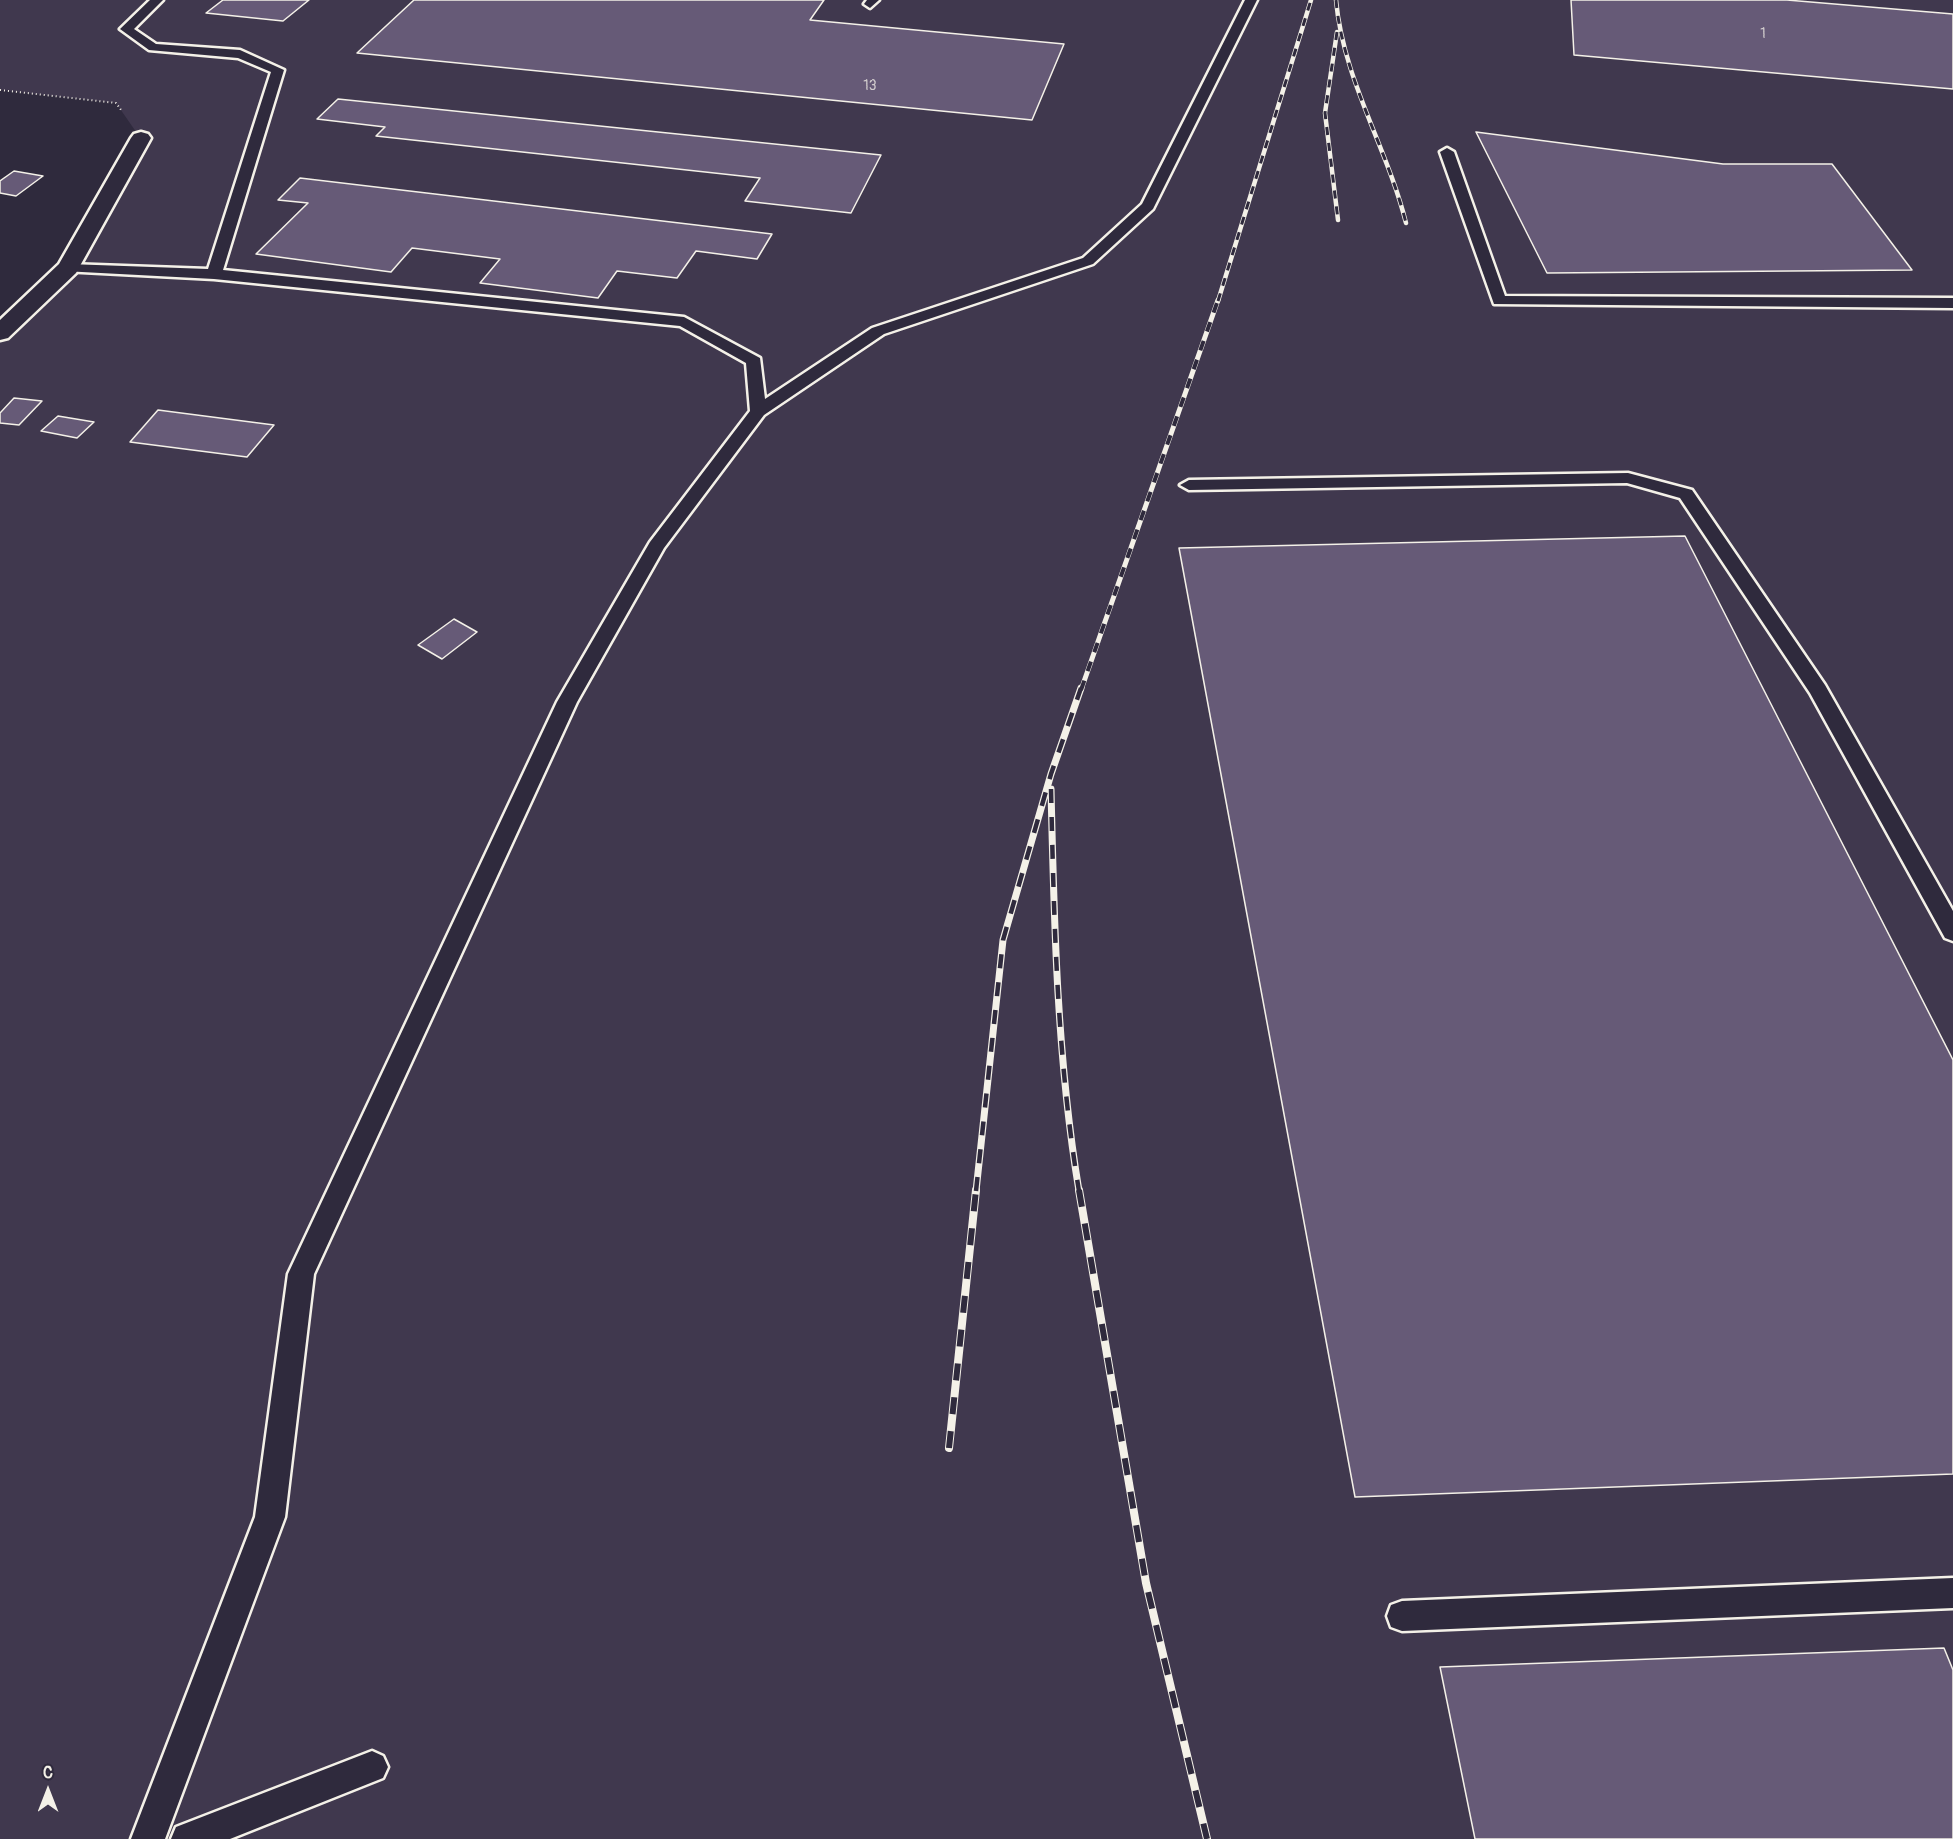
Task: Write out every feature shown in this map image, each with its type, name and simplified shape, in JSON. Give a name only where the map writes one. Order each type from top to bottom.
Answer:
[{"type":"street","points":[[0,333],[68,268],[141,138]]},
{"type":"lane","points":[[157,0],[126,29],[153,47],[240,54],[279,70],[214,274]]},
{"type":"lane","points":[[148,1839],[270,1517],[301,1274],[567,702],[656,546],[758,411],[878,331],[1088,261],[1148,206],[1251,0]]},
{"type":"lane","points":[[1447,152],[1499,301],[1885,300],[1953,303]]},
{"type":"lane","points":[[68,268],[214,274],[684,322],[754,361],[758,411]]},
{"type":"lane","points":[[1189,485],[1628,478],[1686,494],[1818,690],[1953,932]]},
{"type":"lane","points":[[1402,1616],[1953,1593]]},
{"type":"lane","points":[[188,1839],[372,1767]]},
{"type":"path","points":[[0,90],[116,103],[141,138]]},
{"type":"shaded area","points":[[0,0],[1953,0],[1953,1839],[0,1839],[0,333],[68,268],[141,139],[116,103],[0,90]]},
{"type":"building","points":[[223,0],[309,0],[283,21],[206,13]]},
{"type":"building","points":[[414,0],[824,0],[810,20],[1064,44],[1032,120],[357,53]]},
{"type":"building","points":[[1571,0],[1787,0],[1953,14],[1953,89],[1574,55]]},
{"type":"building","points":[[338,99],[881,155],[851,213],[745,201],[760,178],[376,136],[385,127],[317,119]]},
{"type":"building","points":[[1476,132],[1723,164],[1832,164],[1912,270],[1547,273]]},
{"type":"building","points":[[14,171],[43,176],[16,196],[0,193],[0,181]]},
{"type":"building","points":[[300,178],[772,234],[757,259],[696,251],[677,278],[617,271],[598,298],[480,283],[500,259],[412,248],[391,272],[256,254],[308,203],[278,200]]},
{"type":"building","points":[[14,398],[42,401],[19,425],[0,423],[0,413]]},
{"type":"building","points":[[158,410],[274,425],[247,457],[130,442]]},
{"type":"building","points":[[58,416],[94,422],[77,438],[41,431]]},
{"type":"building","points":[[1685,536],[1953,1060],[1953,1474],[1355,1497],[1179,548]]},
{"type":"building","points":[[454,619],[477,632],[442,659],[418,645]]},
{"type":"building","points":[[1944,1648],[1953,1670],[1953,1839],[1475,1839],[1440,1667]]},
{"type":"railway","points":[[1218,301],[1311,0]]},
{"type":"railway","points":[[1336,0],[1347,57],[1398,195],[1406,223]]},
{"type":"railway","points":[[1337,32],[1325,113],[1338,220]]},
{"type":"railway","points":[[1081,690],[1218,300]]},
{"type":"railway","points":[[976,1191],[1003,940],[1051,774],[1081,688]]},
{"type":"railway","points":[[1051,789],[1055,940],[1061,1041],[1079,1191]]},
{"type":"railway","points":[[949,1448],[976,1190]]},
{"type":"railway","points":[[1079,1190],[1146,1583],[1207,1839]]}]
